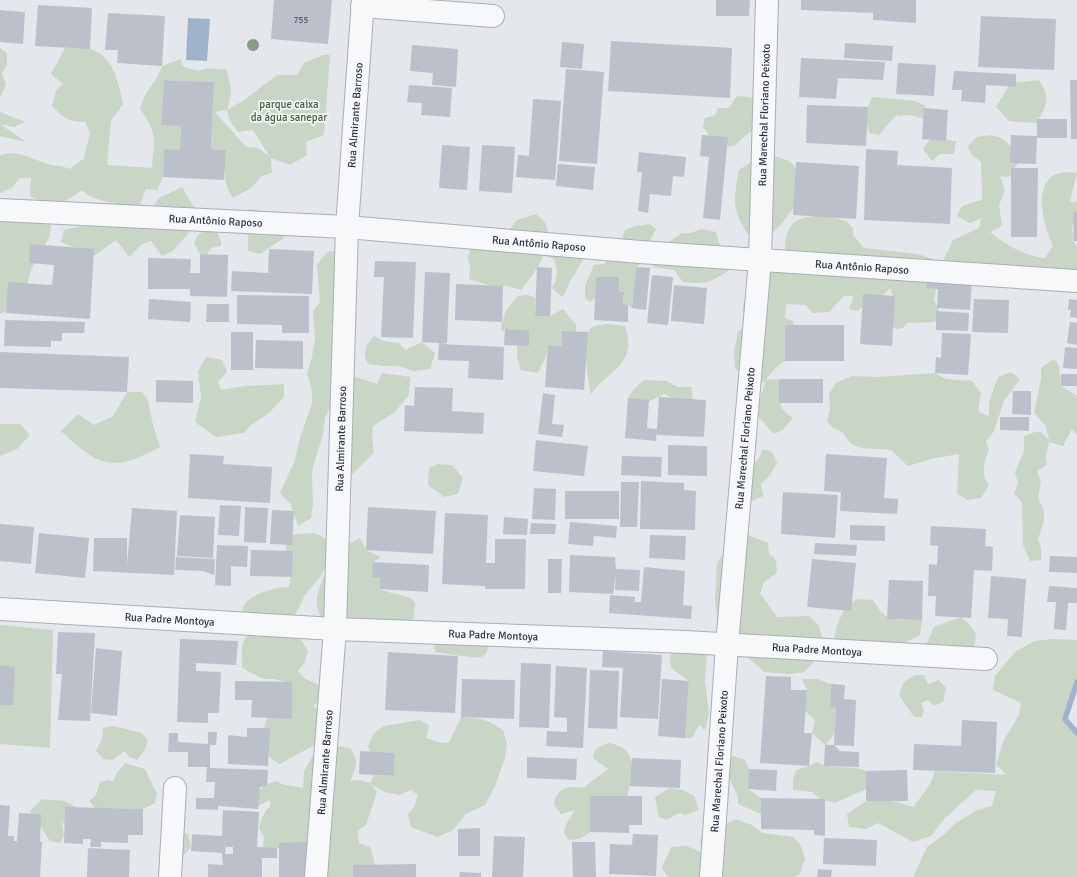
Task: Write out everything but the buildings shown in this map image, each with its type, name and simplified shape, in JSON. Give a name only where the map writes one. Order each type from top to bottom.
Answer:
[{"type":"street","name":"Rua Marechal Floriano Peixoto","points":[[711,877],[727,645],[760,260],[767,0]]},
{"type":"street","points":[[363,3],[493,16]]},
{"type":"street","name":"Rua Almirante Barroso","points":[[316,877],[335,629],[347,227],[363,3]]},
{"type":"street","name":"Rua Antônio Raposo","points":[[0,210],[347,227],[640,252],[1077,281]]},
{"type":"street","name":"Rua Padre Montoya","points":[[0,609],[335,629],[478,633],[986,659]]},
{"type":"street","points":[[170,877],[175,788]]},
{"type":"green space","points":[[0,48],[7,53],[7,65],[2,73],[6,85],[0,97]]},
{"type":"green space","name":"parque caixa da água sanepar","points":[[65,48],[90,49],[105,57],[114,71],[123,104],[111,121],[107,165],[152,168],[154,137],[150,125],[140,109],[144,98],[162,66],[181,59],[182,66],[198,71],[208,68],[227,70],[231,90],[228,110],[277,75],[297,75],[304,63],[323,55],[330,55],[324,135],[306,142],[307,155],[290,165],[271,158],[272,173],[262,176],[251,188],[233,198],[227,187],[226,181],[226,150],[211,149],[214,82],[164,80],[161,124],[181,126],[180,150],[164,150],[163,177],[157,190],[146,189],[140,205],[127,207],[152,208],[159,198],[182,187],[195,209],[193,228],[173,251],[162,256],[151,241],[142,244],[129,257],[116,240],[94,256],[61,242],[64,230],[82,226],[92,216],[124,207],[92,197],[82,190],[63,202],[51,203],[38,200],[30,196],[31,178],[20,178],[12,188],[0,193],[0,155],[17,154],[27,156],[45,163],[70,169],[84,158],[90,133],[85,122],[71,120],[59,113],[52,106],[56,90],[63,84],[51,74]],"holes":[[[227,110],[230,121],[238,132],[253,130],[270,157],[258,148],[246,147],[215,112]]]},
{"type":"green space","points":[[1039,80],[1045,92],[1046,102],[1043,112],[1036,123],[1009,121],[996,107],[1011,83]]},
{"type":"green space","points":[[737,96],[750,97],[762,103],[756,129],[734,146],[717,146],[703,127],[705,118],[715,115],[718,108],[729,108]]},
{"type":"green space","points":[[872,97],[915,101],[926,106],[924,108],[924,119],[911,115],[898,116],[897,114],[879,135],[869,133],[864,111],[868,107]]},
{"type":"green space","points":[[0,112],[25,122],[14,127],[0,124]]},
{"type":"green space","points":[[0,124],[26,142],[0,136]]},
{"type":"green space","points":[[990,135],[1005,141],[1008,144],[1018,163],[1009,177],[1000,176],[1005,190],[999,205],[1002,226],[990,232],[1002,241],[1023,252],[1045,258],[1053,246],[1042,211],[1045,185],[1050,178],[1056,174],[1067,172],[1077,173],[1070,202],[1076,202],[1077,199],[1077,216],[1072,226],[1074,241],[1077,247],[1077,278],[949,273],[944,259],[953,240],[979,228],[981,218],[970,223],[957,216],[962,206],[982,200],[981,162],[971,154],[968,146],[977,137]]},
{"type":"green space","points":[[931,138],[956,141],[954,154],[940,154],[932,161],[923,149]]},
{"type":"green space","points":[[768,155],[785,159],[794,166],[804,194],[782,223],[771,234],[748,234],[739,218],[735,203],[739,170],[754,160]]},
{"type":"green space","points":[[249,209],[264,211],[274,215],[280,224],[284,238],[260,254],[248,251],[248,235],[239,232],[244,216]]},
{"type":"green space","points":[[0,214],[51,223],[50,236],[31,270],[24,295],[18,305],[0,314]]},
{"type":"green space","points":[[536,214],[545,223],[548,232],[548,241],[542,259],[532,276],[521,290],[507,286],[491,286],[469,279],[470,268],[468,258],[473,241],[497,238],[510,229],[517,220]]},
{"type":"green space","points":[[826,215],[846,221],[853,228],[853,235],[864,248],[918,254],[932,259],[939,272],[934,300],[941,315],[934,322],[907,323],[903,328],[896,329],[883,318],[885,307],[893,296],[890,288],[881,297],[869,300],[858,311],[849,309],[854,296],[844,296],[829,312],[812,313],[806,305],[786,304],[785,318],[793,321],[795,345],[790,356],[773,371],[766,380],[779,379],[783,384],[780,404],[781,407],[793,418],[783,430],[774,434],[756,414],[765,381],[760,384],[743,379],[735,367],[734,351],[738,332],[747,323],[744,315],[744,303],[749,295],[767,283],[768,273],[788,262],[785,245],[787,233],[793,223],[812,216]]},
{"type":"green space","points":[[650,224],[656,229],[644,252],[646,261],[636,267],[632,308],[623,304],[624,293],[619,292],[619,277],[596,277],[595,298],[590,302],[585,298],[585,286],[594,265],[604,264],[607,260],[616,256],[625,230],[635,226]]},
{"type":"green space","points":[[207,228],[216,229],[221,241],[221,246],[211,248],[207,254],[200,254],[194,243],[198,235]]},
{"type":"green space","points":[[701,229],[716,232],[728,271],[711,281],[691,283],[683,282],[674,270],[653,267],[656,253],[667,243],[682,233],[691,233]]},
{"type":"green space","points":[[551,241],[586,252],[562,297],[552,288],[556,281],[557,270],[553,258],[546,257]]},
{"type":"green space","points":[[343,250],[338,307],[331,327],[335,347],[331,376],[330,408],[325,417],[323,435],[313,467],[313,505],[311,518],[298,526],[290,503],[280,493],[295,460],[299,441],[312,403],[312,391],[307,373],[312,357],[315,338],[313,311],[320,302],[317,265],[327,252]]},
{"type":"green space","points":[[528,295],[535,298],[535,316],[550,316],[563,309],[576,325],[576,332],[562,331],[562,346],[548,345],[547,354],[538,373],[521,370],[517,357],[517,346],[529,346],[529,330],[505,329],[501,332],[504,316],[511,305],[518,296]]},
{"type":"green space","points":[[606,324],[625,326],[628,339],[628,349],[625,358],[620,365],[598,385],[591,394],[586,360],[586,340],[591,328]]},
{"type":"green space","points":[[374,336],[383,341],[399,343],[405,350],[422,342],[435,353],[430,369],[413,371],[399,366],[368,364],[365,352],[367,345]]},
{"type":"green space","points":[[206,357],[222,360],[227,372],[218,382],[221,390],[245,386],[284,384],[284,397],[269,413],[250,426],[244,433],[216,437],[195,422],[201,397],[198,371]]},
{"type":"green space","points":[[1054,359],[1059,366],[1061,386],[1077,396],[1077,435],[1072,429],[1063,446],[1049,442],[1046,456],[1047,465],[1037,471],[1041,482],[1038,499],[1044,514],[1038,539],[1041,548],[1041,560],[1030,561],[1023,545],[1022,502],[1014,494],[1018,483],[1015,472],[1024,451],[1024,436],[1035,432],[1041,432],[1049,440],[1046,426],[1034,413],[1041,379],[1041,368]]},
{"type":"green space","points":[[1011,372],[1020,379],[1004,401],[994,431],[986,442],[989,450],[984,463],[984,477],[989,485],[981,498],[967,500],[957,493],[959,454],[931,459],[908,466],[891,450],[862,448],[851,444],[842,432],[832,427],[827,421],[830,409],[829,394],[836,383],[852,376],[878,377],[935,373],[946,379],[972,381],[981,393],[978,412],[989,416],[989,402],[998,377]]},
{"type":"green space","points":[[382,373],[410,377],[409,395],[395,412],[373,426],[372,436],[374,452],[353,474],[339,471],[353,376],[377,384]]},
{"type":"green space","points":[[644,380],[666,381],[678,387],[691,387],[693,399],[680,402],[664,394],[644,404],[628,398],[634,389]]},
{"type":"green space","points":[[127,392],[142,392],[148,400],[153,425],[160,447],[130,461],[118,463],[107,462],[96,459],[74,443],[61,431],[78,414],[94,425],[113,416]]},
{"type":"green space","points":[[0,424],[20,424],[30,435],[17,449],[0,456]]},
{"type":"green space","points":[[763,449],[772,452],[777,463],[770,475],[761,484],[763,496],[748,503],[731,490],[730,478],[758,460]]},
{"type":"green space","points":[[438,464],[452,465],[463,478],[458,494],[444,497],[428,485],[429,468]]},
{"type":"green space","points":[[314,533],[343,547],[360,538],[366,550],[381,557],[373,562],[380,578],[380,589],[407,597],[415,602],[414,619],[405,621],[322,619],[318,611],[317,597],[329,561],[321,576],[304,596],[293,618],[241,617],[243,607],[251,598],[263,592],[277,588],[289,587],[292,571],[284,559],[288,535]]},
{"type":"green space","points":[[748,535],[768,543],[769,554],[776,560],[777,573],[764,582],[760,593],[777,617],[809,616],[819,626],[823,640],[816,660],[804,672],[789,674],[764,672],[732,643],[718,625],[715,602],[717,563],[736,536]]},
{"type":"green space","points":[[858,599],[873,600],[883,614],[893,619],[922,620],[920,635],[909,641],[888,646],[868,645],[834,640],[841,616],[852,602]]},
{"type":"green space","points":[[961,617],[971,626],[976,634],[974,648],[923,652],[934,627]]},
{"type":"green space","points":[[0,625],[53,630],[50,748],[0,744]]},
{"type":"green space","points":[[260,627],[300,638],[308,651],[305,662],[298,671],[304,678],[323,687],[318,702],[313,706],[319,711],[316,744],[280,764],[270,757],[264,748],[263,737],[269,714],[285,682],[275,679],[263,679],[242,668],[242,648],[244,640]]},
{"type":"green space","points":[[1054,639],[1077,640],[1077,682],[1065,719],[1077,733],[1077,877],[913,877],[927,847],[957,822],[978,810],[992,806],[996,791],[976,790],[944,819],[931,836],[913,842],[878,823],[866,829],[849,827],[847,814],[866,801],[892,801],[914,807],[929,786],[935,771],[1006,775],[996,764],[1004,740],[1019,715],[1021,703],[993,690],[995,676],[1015,652],[1034,641]]},
{"type":"green space","points":[[438,641],[488,644],[488,648],[485,655],[481,657],[467,657],[435,652],[434,647]]},
{"type":"green space","points":[[678,648],[707,654],[705,681],[709,714],[705,730],[699,725],[692,738],[685,738],[689,681],[671,668],[670,656]]},
{"type":"green space","points":[[915,675],[924,675],[928,684],[939,680],[946,688],[943,702],[934,706],[928,700],[921,703],[924,711],[922,717],[914,717],[899,695],[904,682]]},
{"type":"green space","points":[[802,679],[817,679],[831,684],[830,707],[836,708],[835,733],[825,745],[812,733],[815,720],[805,711],[807,690]]},
{"type":"green space","points":[[461,717],[488,721],[497,726],[503,730],[507,744],[505,758],[495,786],[485,805],[466,814],[453,830],[437,837],[411,827],[408,814],[414,807],[418,795],[411,790],[399,795],[384,792],[371,784],[377,792],[366,825],[358,830],[359,843],[370,847],[373,855],[374,870],[370,877],[300,877],[289,850],[277,848],[270,852],[263,847],[264,837],[259,828],[266,810],[270,807],[270,800],[258,806],[257,796],[261,789],[265,786],[278,781],[281,784],[303,788],[304,771],[313,755],[336,746],[350,748],[355,757],[356,764],[350,781],[359,780],[370,783],[374,775],[394,776],[395,753],[370,752],[368,746],[374,733],[384,726],[419,720],[429,725],[426,738],[438,742],[449,743]]},
{"type":"green space","points":[[113,726],[142,733],[148,741],[145,750],[137,760],[129,757],[125,751],[113,760],[103,759],[96,751],[102,739],[103,728]]},
{"type":"green space","points":[[609,743],[619,746],[630,756],[632,770],[627,796],[590,796],[590,832],[580,839],[568,840],[564,833],[566,824],[575,810],[561,814],[554,805],[557,795],[563,789],[572,787],[583,788],[608,769],[593,758],[598,748]]},
{"type":"green space","points":[[733,756],[745,760],[749,769],[748,789],[761,798],[761,814],[738,804],[738,797],[722,762]]},
{"type":"green space","points":[[817,762],[823,765],[854,768],[866,771],[866,789],[835,803],[820,799],[812,792],[793,790],[793,779],[796,770]]},
{"type":"green space","points":[[125,763],[145,769],[157,794],[155,803],[143,809],[95,808],[89,801],[96,795],[100,782],[108,780],[113,782],[117,773]]},
{"type":"green space","points":[[670,788],[683,790],[694,796],[699,810],[685,815],[679,813],[667,820],[659,817],[655,797]]},
{"type":"green space","points":[[42,799],[65,801],[76,807],[72,816],[62,824],[64,835],[60,843],[50,841],[30,811]]},
{"type":"green space","points":[[736,819],[752,825],[762,833],[794,837],[801,846],[805,859],[799,875],[794,877],[668,877],[662,868],[671,847],[687,846],[702,853],[700,839],[715,829]]},
{"type":"green space","points":[[173,827],[188,834],[191,847],[185,854],[172,860]]},
{"type":"water","points":[[188,18],[210,19],[207,61],[186,60]]},
{"type":"waterway","points":[[1077,682],[1065,719],[1077,733]]}]
